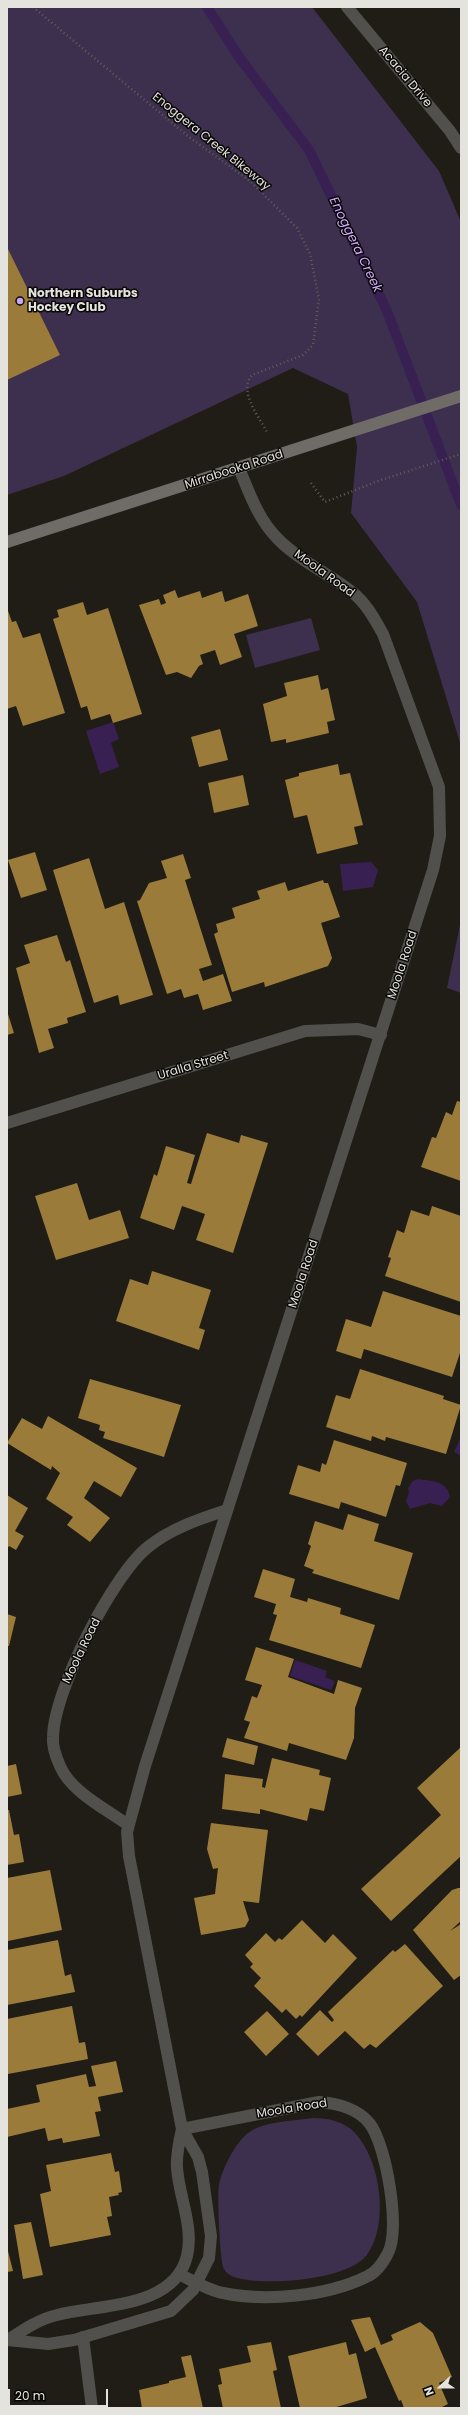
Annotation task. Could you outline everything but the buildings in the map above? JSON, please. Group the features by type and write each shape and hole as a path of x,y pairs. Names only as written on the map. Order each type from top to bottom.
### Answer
{"street":[{"name":"Acacia Drive","path":"347,7 450,131 461,148"},
{"name":"Mirrabooka Road","path":"7,542 461,396"},
{"name":"Moola Road","path":"8,2340 48,2344 146,2321 171,2312 198,2284 209,2258 211,2236 202,2172 198,2157 182,2129 127,1847 128,1825 145,1766 381,1035 433,870 440,836 439,787 383,634 371,612 353,592 277,539 260,514 239,468"},
{"name":"Uralla Street","path":"7,1123 305,1031 358,1029 381,1035"},
{"name":"Moola Road","path":"128,1825 74,1786 60,1767 52,1738 54,1722 64,1687 92,1629 130,1564 148,1547 170,1532 193,1521 228,1510"},
{"name":"Moola Road","path":"182,2129 319,2102 335,2103 354,2111 370,2123 378,2139 389,2182 394,2226 389,2252 377,2270 367,2277 327,2290 300,2295 251,2297 222,2293 198,2284"},
{"name":"Moola Road","path":"8,2340 28,2326 55,2315 151,2297 167,2287 179,2274 187,2256 189,2237 177,2168 177,2152 182,2129"},
{"path":"179,2274 198,2284"},
{"path":"83,2337 92,2408"}],"path":[{"name":"Enoggera Creek Bikeway","path":"33,7 189,137 250,181 297,228 310,254 319,299 313,345 303,355 252,375 246,386 252,405 268,433"},
{"path":"311,483 325,502 378,481 461,454"}],"shaded area":[{"path":"7,7 312,7 439,171 461,222 461,746 417,602 351,513 357,447 348,394 293,368 64,476 7,495"},
{"path":"311,618 320,650 255,668 246,635"},
{"path":"113,722 119,739 111,743 119,767 100,774 86,731"},
{"path":"371,862 378,870 373,887 343,891 340,864"},
{"path":"461,920 461,993 447,988"},
{"path":"461,1437 461,1456 454,1452"},
{"path":"418,1479 440,1483 447,1489 450,1497 442,1506 430,1503 410,1509 406,1501 409,1493 408,1488 413,1481"},
{"path":"295,1660 327,1671 325,1677 335,1681 331,1690 290,1676"},
{"path":"313,2118 335,2121 350,2128 363,2144 371,2159 376,2175 380,2211 378,2228 373,2243 366,2256 356,2264 342,2271 326,2275 289,2281 255,2281 232,2276 224,2269 220,2242 218,2201 219,2185 226,2164 238,2143 243,2137 255,2129 279,2122"}],"waterway":[{"name":"Enoggera Creek","path":"207,7 239,57 309,150 387,311 461,505"}],"place":[{"name":"Northern Suburbs Hockey Club","path":"20,301"}]}
